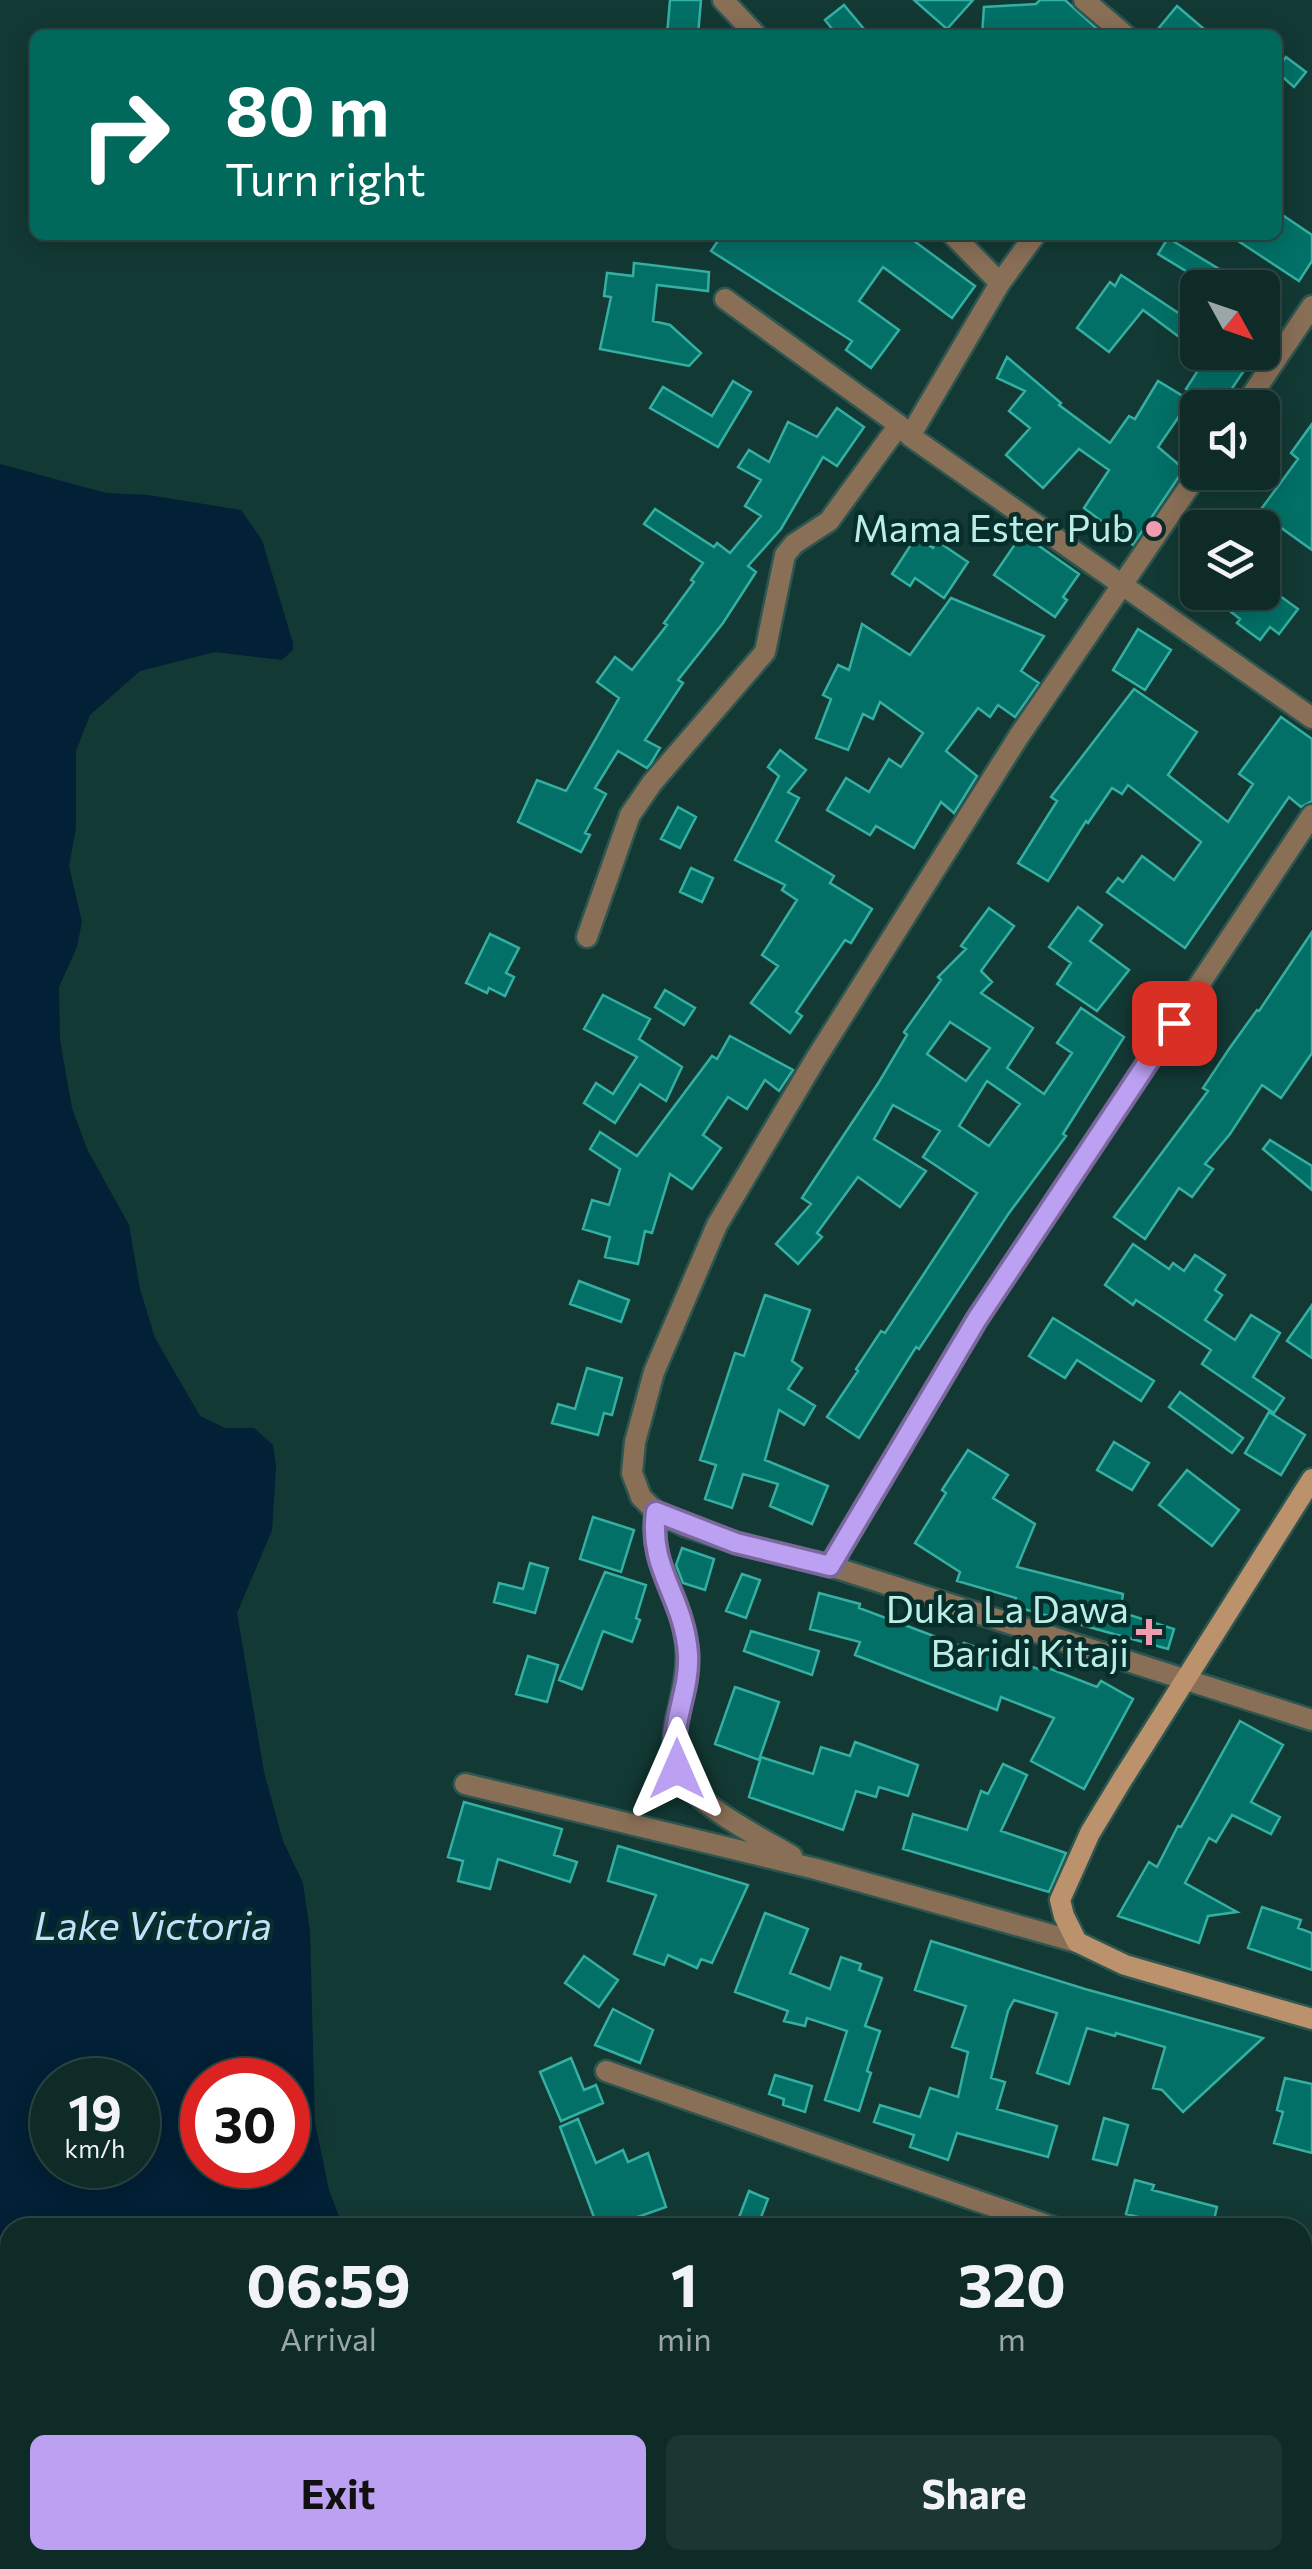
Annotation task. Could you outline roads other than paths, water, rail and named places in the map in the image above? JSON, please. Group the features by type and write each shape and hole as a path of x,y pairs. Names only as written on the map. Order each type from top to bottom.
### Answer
{"street":[{"path":"723,0 751,30"},
{"path":"1084,0 1119,30"},
{"path":"958,240 1000,283"},
{"path":"586,937 630,815 652,783 766,652 785,555 794,544 829,521 904,430 1030,240"},
{"path":"725,299 1312,718"},
{"path":"1255,390 1312,306"},
{"path":"1187,490 1019,736 814,1060 717,1225 654,1372 635,1442 632,1473 641,1497 656,1512 736,1543 830,1566 1312,1720"},
{"path":"830,1566 977,1319 1312,815"},
{"path":"1077,1942 1060,1900 1090,1833 1312,1479"},
{"path":"656,1512 652,1537 656,1556 676,1598 688,1655 686,1684 672,1742 677,1769 685,1783 718,1810 816,1869"},
{"path":"466,1784 816,1869 1077,1942 1125,1966 1312,2020"},
{"path":"606,2072 1026,2218"}],"water":[{"name":"Lake Victoria","path":"0,464 106,493 148,495 241,510 262,540 293,643 293,650 282,660 215,652 140,671 90,715 76,751 76,828 69,866 82,922 77,947 59,987 60,1040 72,1108 87,1149 129,1225 140,1289 155,1338 200,1416 225,1428 254,1428 273,1445 276,1467 272,1530 237,1613 264,1772 283,1841 303,1883 310,1931 315,2123 329,2190 340,2218 0,2218"}],"place":[{"name":"Mama Ester Pub","path":"1154,529"},
{"name":"Duka La Dawa Baridi Kitaji","path":"1149,1632"}]}
